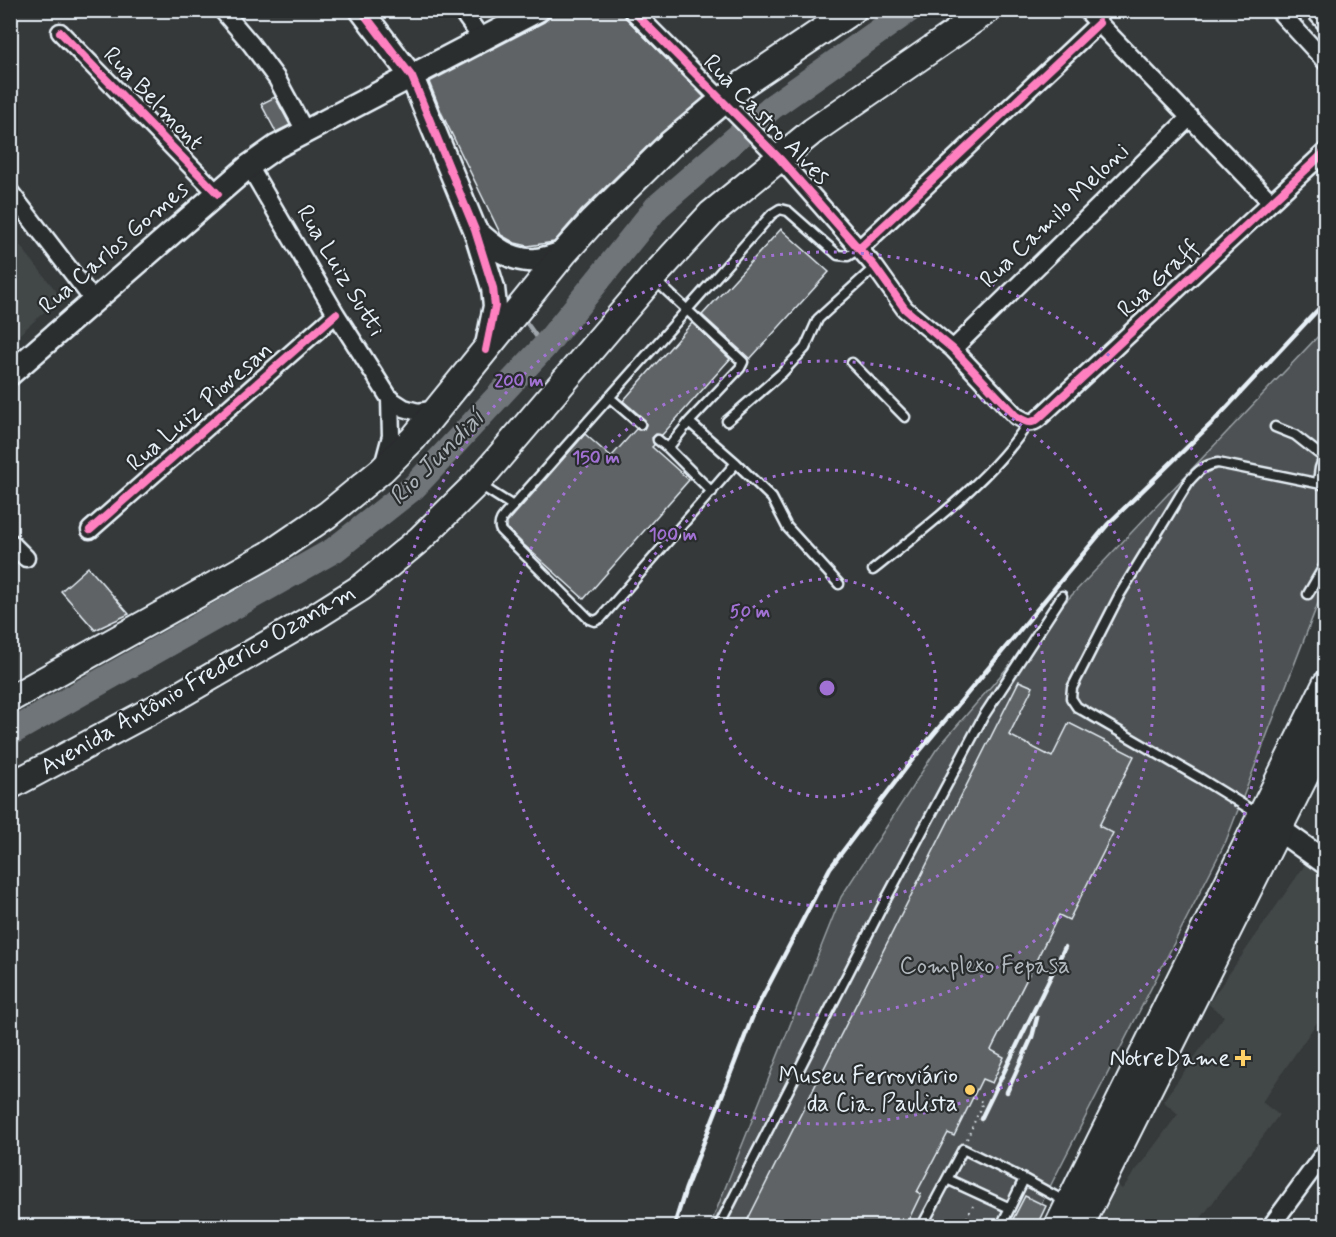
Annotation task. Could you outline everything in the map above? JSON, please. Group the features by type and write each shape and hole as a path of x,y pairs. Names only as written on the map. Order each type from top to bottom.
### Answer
{"main road":[{"path":"361,10 412,76 475,230 493,288 495,306 486,350"},
{"name":"Rua Carlos Gomes","path":"10,374 249,166 276,147 538,10"},
{"path":"10,699 270,554 327,515 382,470 413,439 564,253 671,144 728,106 743,84 853,10"},
{"name":"Avenida Antônio Frederico Ozanam","path":"10,786 171,700 353,593 420,539 477,483 652,278 711,214 774,154 813,131 988,10"},
{"path":"1318,10 1326,19"},
{"path":"475,230 493,248 507,255 535,260"},
{"path":"489,276 535,260 564,253"},
{"path":"1058,1227 1084,1218 1269,822 1326,684"},
{"path":"1269,822 1326,734"},
{"path":"1269,822 1326,863"}],"street":[{"path":"222,10 277,79 305,131"},
{"path":"461,10 482,39"},
{"name":"Rua Castro Alves","path":"632,10 774,154 875,267 905,309 953,349 1022,419"},
{"path":"1086,10 1270,201"},
{"path":"1278,10 1326,62"},
{"path":"859,249 1099,23"},
{"name":"Rua Belmont","path":"60,32 218,194"},
{"name":"Rua Camilo Meloni","path":"953,349 1190,117"},
{"name":"Rua Graff","path":"1022,419 1035,422 1326,151"},
{"name":"Rua Luiz Sutti","path":"249,166 336,314 390,399"},
{"path":"10,192 94,301"},
{"name":"Rua Luiz Piovesan","path":"90,530 336,314"},
{"path":"390,399 404,408 418,412 438,410"},
{"path":"382,470 391,436 390,399"},
{"path":"10,542 26,558"},
{"path":"1271,1227 1326,1150"}],"lane":[{"path":"736,463 602,618 595,621 589,619 498,526 513,506 772,214 780,209 788,211 838,255 848,256 859,249"},
{"path":"727,421 782,372 805,348 818,320 875,267"},
{"path":"652,278 742,362 740,368 688,422 668,448"},
{"path":"852,363 905,417"},
{"path":"609,397 640,424"},
{"path":"873,570 929,525 1007,453 1022,419"},
{"path":"688,422 736,463 772,498 787,527 839,584"},
{"path":"1269,822 1198,777 1077,707 1071,698 1072,688 1120,594 1197,471 1208,464 1218,463 1322,484 1324,455 1295,435 1275,427"},
{"path":"658,440 711,492"},
{"path":"477,483 513,506"},
{"path":"1308,594 1326,563"},
{"path":"719,1227 884,903 983,717 1062,596"},
{"path":"922,1227 963,1149 1024,1179 1084,1218"},
{"path":"947,1179 1010,1208"},
{"path":"1001,1227 1024,1179"}],"path":[{"path":"963,1149 983,1102 973,1098"},
{"path":"964,1223 973,1206"},
{"path":"941,1220 954,1226 964,1223"},
{"path":"964,1223 968,1227"}],"shaded area":[{"path":"11,234 61,297 10,342"},
{"name":"NotreDame","path":"1307,862 1325,876 1325,1011 1262,1102 1279,1115 1195,1226 1115,1226 1096,1213 1112,1180 1122,1189 1178,1114 1163,1101 1224,1016 1208,1004"}],"green space":[{"name":"Complexo Fepasa","path":"1325,329 1325,585 1226,841 1030,1226 710,1226 841,897 936,750 1052,616"}],"building":[{"path":"551,10 622,10 625,17 704,97 661,133 581,211 554,242 528,246 515,243 501,235 442,114 429,82 544,22 550,17"},
{"path":"275,97 290,125 276,132 261,104"},
{"path":"781,229 829,272 750,359 702,315"},
{"path":"692,323 730,359 662,435 656,434 652,438 654,445 652,447 689,480 584,599 524,545 507,528 507,523 585,434 611,457 636,429 644,429 645,420 623,401"},
{"path":"88,567 129,614 95,630 61,591"},
{"name":"Complexo Fepasa","path":"1019,681 1033,687 1009,735 1052,757 1069,723 1134,756 1099,826 1113,833 1069,920 1059,915 991,1050 1004,1057 992,1083 982,1079 954,1136 948,1133 917,1192 921,1194 905,1227 744,1227"},
{"path":"1025,1196 1046,1206 1036,1227 1009,1227"}],"waterway":[{"name":"Rio Jundiaí","path":"10,733 334,550 414,487 544,347 657,207 772,107 909,10"},
{"path":"526,322 544,347"}],"railway":[{"path":"674,1226 686,1188 754,1013 830,868 913,759 1108,524 1215,420 1326,301"},
{"path":"981,1119 1065,947"},
{"path":"1007,1092 1032,1037 1037,1018"}],"cycle path":[{"path":"361,10 412,77 475,230 493,288 495,306 486,350"},
{"path":"632,10 780,159 875,267 905,309 953,349 1016,416 1028,422 1039,418 1326,151"},
{"path":"859,249 1099,23"},
{"path":"60,32 218,194"},
{"path":"90,530 336,314"}],"place":[{"name":"NotreDame","path":"1243,1058"},
{"name":"Museu Ferroviário da Cia. Paulista","path":"970,1090"}]}
